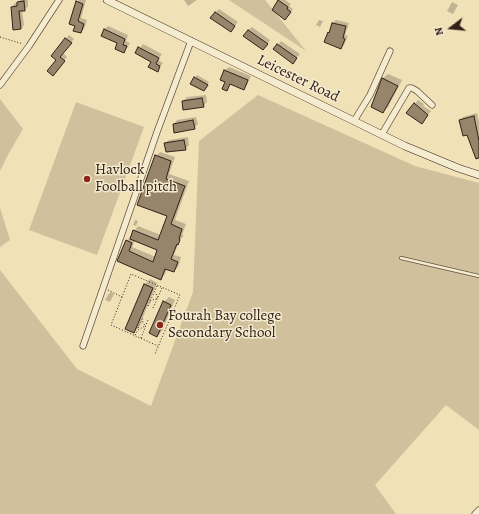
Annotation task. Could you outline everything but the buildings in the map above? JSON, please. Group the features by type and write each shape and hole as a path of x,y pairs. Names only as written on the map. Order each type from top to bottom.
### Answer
{"street":[{"path":"0,85 29,46 59,0"},
{"name":"Leicester Road","path":"107,0 354,121 441,161 479,175"},
{"path":"83,346 157,132 191,41"},
{"path":"354,121 370,95 390,51"},
{"path":"382,134 409,88 417,91 432,105"},
{"path":"475,514 479,510"}],"lane":[{"path":"401,258 479,276"}],"path":[{"path":"0,37 29,46"},
{"path":"156,354 180,295 131,274 111,325 159,346"},
{"path":"148,306 157,285"},
{"path":"103,287 122,297"},
{"path":"153,308 162,287"},
{"path":"155,291 158,298"},
{"path":"150,302 158,298"},
{"path":"135,335 143,319 145,326"},
{"path":"141,338 148,320"},
{"path":"138,330 145,326"}],"shaded area":[{"path":"229,0 265,0 306,51"},
{"path":"258,95 415,166 479,183 479,430 446,405 375,485 396,514 0,514 0,270 77,369 151,406 193,292 199,141"},
{"path":"0,99 23,129 0,171"},
{"name":"Havlock Foolball pitch","path":"76,102 144,127 97,255 29,230"},
{"path":"0,208 10,240 0,247"}],"place":[{"name":"Havlock Foolball pitch","path":"87,179"},
{"name":"Fourah Bay college Secondary School","path":"160,325"}]}
